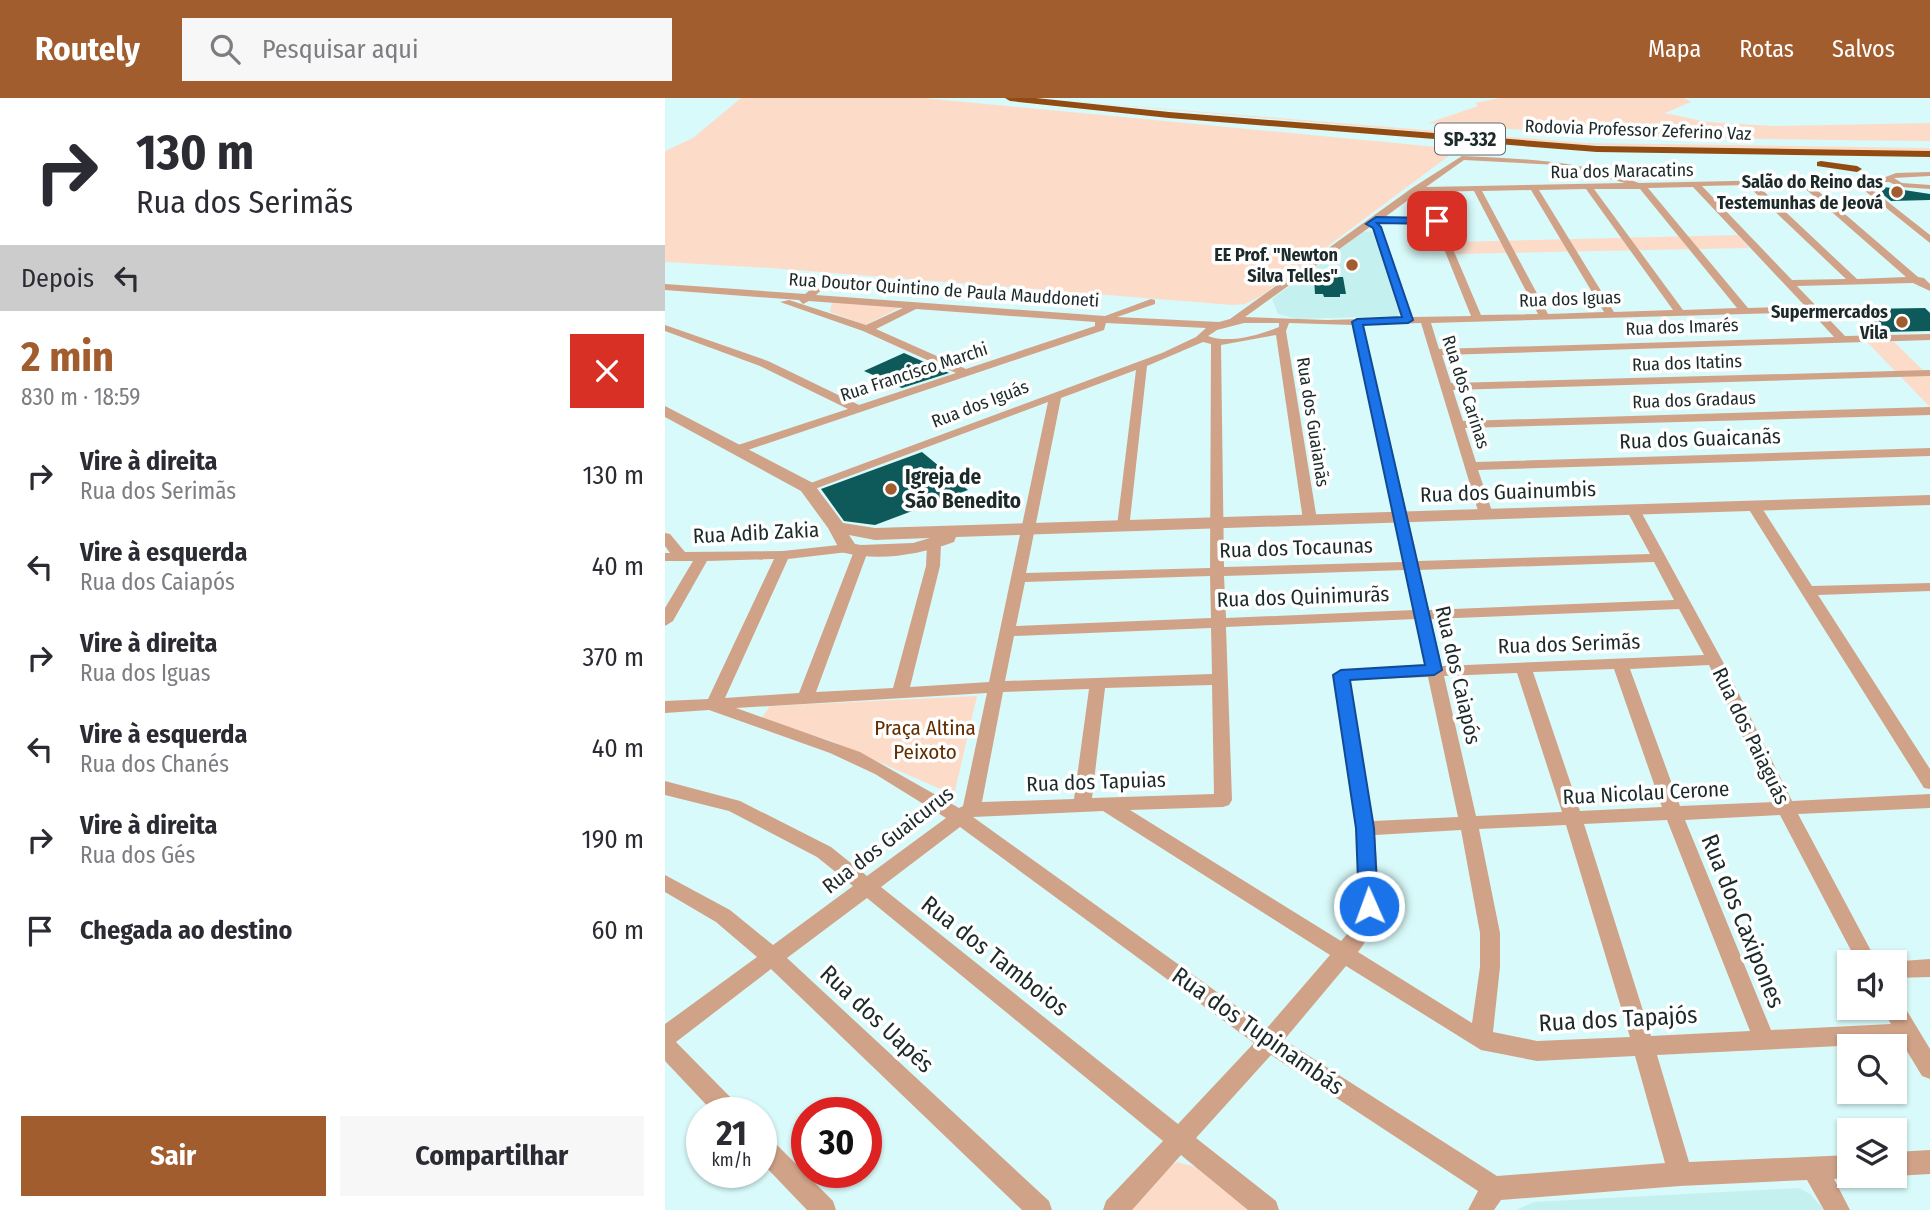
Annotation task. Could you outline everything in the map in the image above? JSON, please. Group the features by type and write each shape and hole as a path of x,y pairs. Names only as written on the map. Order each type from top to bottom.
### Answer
{"highway":[{"name":"Rodovia Professor Zeferino Vaz","path":"1010,98 1183,116 1538,145 1734,153 1930,153"},
{"name":"Rodovia Professor Zeferino Vaz","path":"1071,98 1598,142 1930,146"},
{"path":"1734,153 1857,169"}],"street":[{"path":"1234,321 1462,158 1559,163 1617,177 1643,187 1745,311"},
{"path":"1857,169 1900,185 1930,187"},
{"path":"1857,169 1868,177 1858,182 1930,240"},
{"name":"Rua dos Maracatins","path":"1870,182 1896,175 1930,174"},
{"name":"Rua dos Maracatins","path":"1416,190 1858,182 1900,185"},
{"path":"1804,183 1915,280 1930,288"},
{"path":"1751,184 1854,282"},
{"path":"1697,186 1843,340"},
{"path":"1589,187 1679,313"},
{"path":"1914,187 1930,196"},
{"path":"1534,188 1611,315"},
{"path":"1477,189 1545,317"},
{"path":"1429,190 1437,221 1477,318"},
{"path":"1373,222 1437,221"},
{"path":"1373,222 1408,320"},
{"path":"796,306 828,279"},
{"path":"1789,283 1930,280"},
{"name":"Rua Doutor Quintino de Paula Mauddoneti","path":"665,288 1100,323 1220,325"},
{"path":"766,295 867,329 966,373"},
{"name":"Rua dos Guaianãs","path":"1265,298 1265,312 1281,325 1310,520"},
{"path":"817,313 817,308 827,299"},
{"name":"Rua Francisco Marchi","path":"739,449 966,373 1151,302"},
{"path":"867,329 914,306"},
{"name":"Rua dos Iguas","path":"1208,340 1220,325 1234,321 1281,325 1814,309"},
{"name":"Rua dos Carinas","path":"1425,320 1486,514"},
{"name":"Rua dos Caiapós","path":"1357,322 1469,824 1490,933 1490,967 1481,1040"},
{"name":"Rua Francisco Marchi","path":"1100,323 1208,340"},
{"name":"Rua dos Iguas","path":"1208,340 1281,325"},
{"path":"665,328 765,363 826,391 857,409"},
{"name":"Rua dos Imarés","path":"1434,352 1930,337"},
{"path":"1208,340 1218,522 1220,679"},
{"name":"Rua dos Iguás","path":"807,488 1142,363 1197,349 1208,340"},
{"path":"1123,526 1142,363"},
{"name":"Rua dos Itatins","path":"1446,387 1930,373"},
{"name":"Rua dos Guaicurus","path":"665,1037 966,813 996,687 1056,394"},
{"path":"665,411 807,488 838,527 842,540 854,556 806,699"},
{"name":"Rua dos Gradaus","path":"1458,425 1930,411"},
{"name":"Rua dos Guaicanãs","path":"1472,466 1930,452"},
{"name":"Rua dos Guainumbis","path":"838,527 875,534 1755,508 1930,500"},
{"path":"1755,508 1930,783"},
{"name":"Rua dos Paiaguás","path":"1634,511 1714,660 1786,808 1861,950"},
{"name":"Rua dos Guainumbis","path":"854,556 915,550 962,531"},
{"path":"665,537 681,557"},
{"path":"899,693 933,566 934,544"},
{"path":"713,705 783,555"},
{"name":"Rua Adib Zakia","path":"665,558 854,556"},
{"path":"665,621 702,557"},
{"name":"Rua dos Tocaunas","path":"1019,578 1659,558"},
{"path":"1810,592 1930,587"},
{"name":"Rua dos Quinimurãs","path":"1007,631 1684,604"},
{"name":"Rua dos Serimãs","path":"1365,828 1341,675 1714,660"},
{"name":"Rua dos Caxipones","path":"1620,663 1673,813 1764,1039"},
{"path":"1523,667 1644,1044 1680,1174"},
{"name":"Rua dos Tupinambás","path":"665,706 1098,682 1220,679"},
{"name":"Rua dos Tapuias","path":"966,813 1082,805 1223,800 1220,679"},
{"path":"1082,805 1098,682"},
{"name":"Rua dos Tupinambás","path":"713,705 743,719 805,736 853,755 966,813 1269,1042 1494,1188"},
{"name":"Rua dos Tamboios","path":"665,788 734,806 824,852 1267,1210"},
{"name":"Rua Nicolau Cerone","path":"1365,828 1930,802"},
{"name":"Rua dos Tapajós","path":"1106,804 1481,1040 1537,1051 1908,1033"},
{"path":"1115,1210 1269,1042 1360,934 1369,906 1365,828"},
{"name":"Rua dos Uapés","path":"665,883 723,916 772,957 1040,1210"},
{"path":"1907,969 1930,968"},
{"path":"1900,1020 1930,1069"},
{"path":"665,1046 714,1097"},
{"path":"777,1162 824,1210"},
{"path":"1907,1163 1930,1162"},
{"path":"1480,1210 1494,1188 1680,1174 1837,1168"},
{"path":"1814,1169 1837,1210"}],"shaded area":[{"name":"EE Prof. \"Newton Silva Telles\"","path":"1375,231 1401,313 1396,316 1297,319 1278,314 1272,299 1363,232"},
{"path":"1799,1188 1810,1194 1824,1210 1516,1210 1534,1202"}],"green space":[{"path":"741,98 923,98 1448,148 1454,149 1454,152 1261,296 1245,304 665,262 665,151 693,138"},
{"path":"1032,98 1585,143 1930,148 1930,152 1575,145"},
{"path":"1500,98 1684,98 1691,102 1665,113 1707,122 1773,126 1930,123 1930,141 1679,137 1428,123 1478,106 1475,103"},
{"path":"1738,235 1749,248 1455,254 1450,242"},
{"path":"832,302 901,307 865,325 830,312"},
{"path":"1867,342 1894,342 1930,377 1930,407"},
{"name":"Praça Altina Peixoto","path":"977,696 954,795 831,741 761,719 770,706"},
{"path":"1177,1162 1207,1170 1254,1210 1124,1210 1159,1171"}],"building":[{"name":"Salão do Reino das Testemunhas de Jeová","path":"1871,185 1930,194 1930,200 1891,201"},
{"path":"1314,277 1343,277 1346,294 1340,294 1340,297 1324,297 1323,294 1315,294"},
{"name":"Supermercados Vila","path":"1925,308 1930,313 1930,331 1883,332 1861,309"},
{"path":"904,353 949,373 902,388 864,371"},
{"name":"Igreja de São Benedito","path":"922,452 968,490 875,525 844,521 821,489"}],"place":[{"name":"Salão do Reino das Testemunhas de Jeová","path":"1897,192"},
{"name":"EE Prof. \"Newton Silva Telles\"","path":"1352,265"},
{"name":"Supermercados Vila","path":"1902,322"},
{"name":"Igreja de São Benedito","path":"891,489"}],"route":[{"path":"1369,906 1365,828 1341,675 1434,670 1357,322 1408,320 1377,227 1370,224 1376,219 1437,221"}]}
